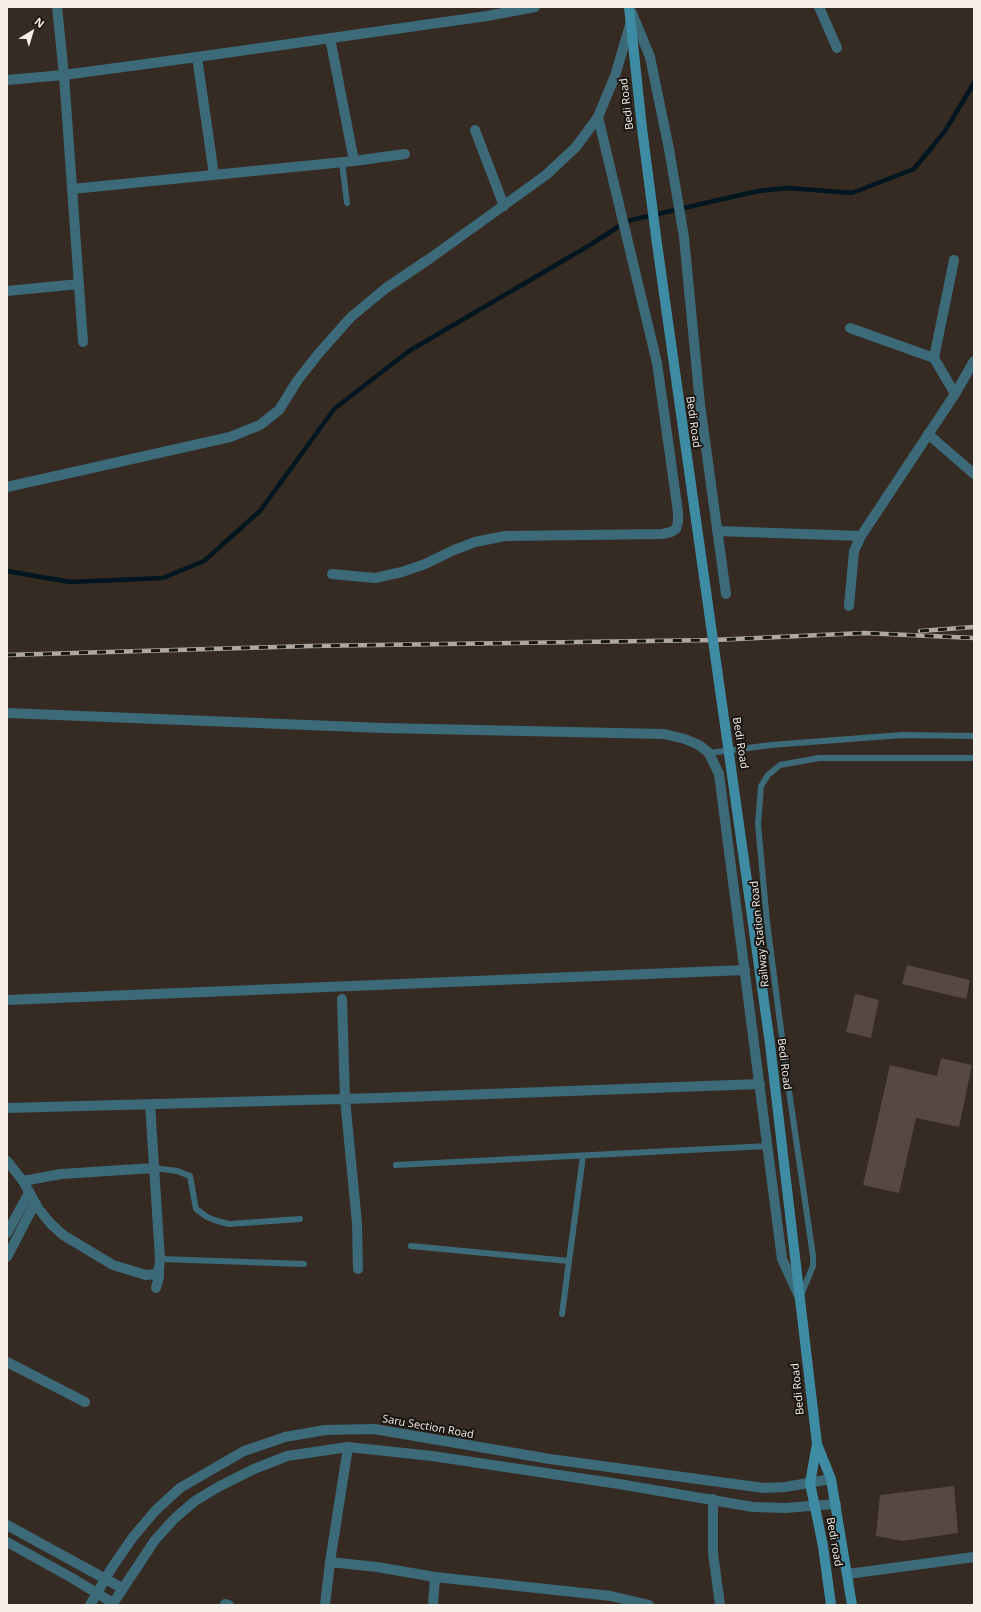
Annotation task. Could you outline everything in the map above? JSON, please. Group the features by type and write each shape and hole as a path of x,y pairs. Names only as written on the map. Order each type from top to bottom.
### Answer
{"main road":[{"name":"Bedi Road","path":"629,7 632,49 691,493 769,1037 817,1444 831,1479 852,1605"},
{"name":"Bedi Road","path":"810,1483 817,1444"},
{"name":"Bedi road","path":"810,1483 823,1546 831,1605"}],"street":[{"path":"57,7 64,75 84,342"},
{"path":"7,80 64,75 197,57 487,16 535,7"},
{"path":"629,7 650,57 669,149 684,237 700,404 726,594"},
{"path":"820,7 837,48"},
{"path":"7,487 230,436 260,425 279,410 297,381 318,353 351,317 386,288 546,175 576,147 598,117 615,76 630,25"},
{"path":"330,38 354,161"},
{"path":"197,57 214,175"},
{"path":"332,574 375,578 402,572 425,564 454,550 476,542 505,536 662,534 676,529 678,512 657,363 598,117"},
{"path":"475,130 504,206"},
{"path":"72,189 354,161 405,154"},
{"path":"934,358 954,260"},
{"path":"7,291 79,284"},
{"path":"850,328 934,358 955,394"},
{"path":"849,606 854,551 861,536 955,394 974,361"},
{"path":"928,434 974,474"},
{"path":"717,531 861,536"},
{"path":"7,713 383,728 664,734 685,739 699,745 709,753 719,774 782,1259 800,1299"},
{"path":"7,1000 745,970"},
{"path":"342,998 345,1099 357,1223 358,1269"},
{"path":"7,1108 345,1099 760,1084"},
{"path":"150,1104 159,1264 159,1277 156,1288"},
{"path":"7,1161 23,1181 35,1203 50,1223 63,1235 85,1250 113,1264 146,1275 155,1274 159,1264"},
{"path":"23,1181 61,1174 154,1168"},
{"path":"7,1233 29,1192"},
{"path":"7,1257 35,1203"},
{"path":"7,1362 84,1402"},
{"name":"Saru Section Road","path":"90,1605 105,1578 133,1537 156,1510 180,1488 244,1451 285,1437 325,1430 374,1429 500,1451 764,1488 831,1479"},
{"path":"325,1605 330,1562 348,1447"},
{"path":"7,1542 97,1593 112,1604 155,1540 175,1518 195,1501 218,1487 254,1469 287,1456 348,1447 432,1456 713,1499 753,1507 785,1508 836,1504"},
{"path":"713,1499 713,1553 720,1605"},
{"path":"7,1526 122,1588"},
{"path":"848,1574 974,1557"},
{"path":"330,1562 436,1577 611,1596 650,1605"},
{"path":"433,1605 436,1577"}],"lane":[{"path":"342,162 347,204"},
{"path":"709,753 771,745 902,735 974,736"},
{"name":"Railway Station Road","path":"800,1299 813,1266 813,1256 788,1084 767,922 758,824 761,786 768,775 780,765 819,758 974,758"},
{"path":"396,1165 768,1146"},
{"path":"562,1314 583,1156"},
{"path":"154,1168 177,1171 190,1176 196,1209 207,1217 217,1221 229,1224 300,1219"},
{"path":"411,1246 569,1261"},
{"path":"159,1264 304,1264"}],"building":[{"path":"907,965 970,980 966,999 902,984"},
{"path":"855,994 879,1000 871,1038 846,1032"},
{"path":"941,1058 972,1065 959,1127 916,1118 899,1193 863,1185 890,1065 937,1076"},
{"path":"954,1486 958,1533 902,1541 876,1536 880,1495"}],"waterway":[{"path":"7,571 70,582 163,578 204,561 260,511 334,409 409,351 590,245 627,221 758,191 788,188 852,193 914,169 945,131 974,83"}],"railway":[{"path":"920,631 974,627"},
{"path":"7,655 310,646 714,640 864,633 974,638"}]}
